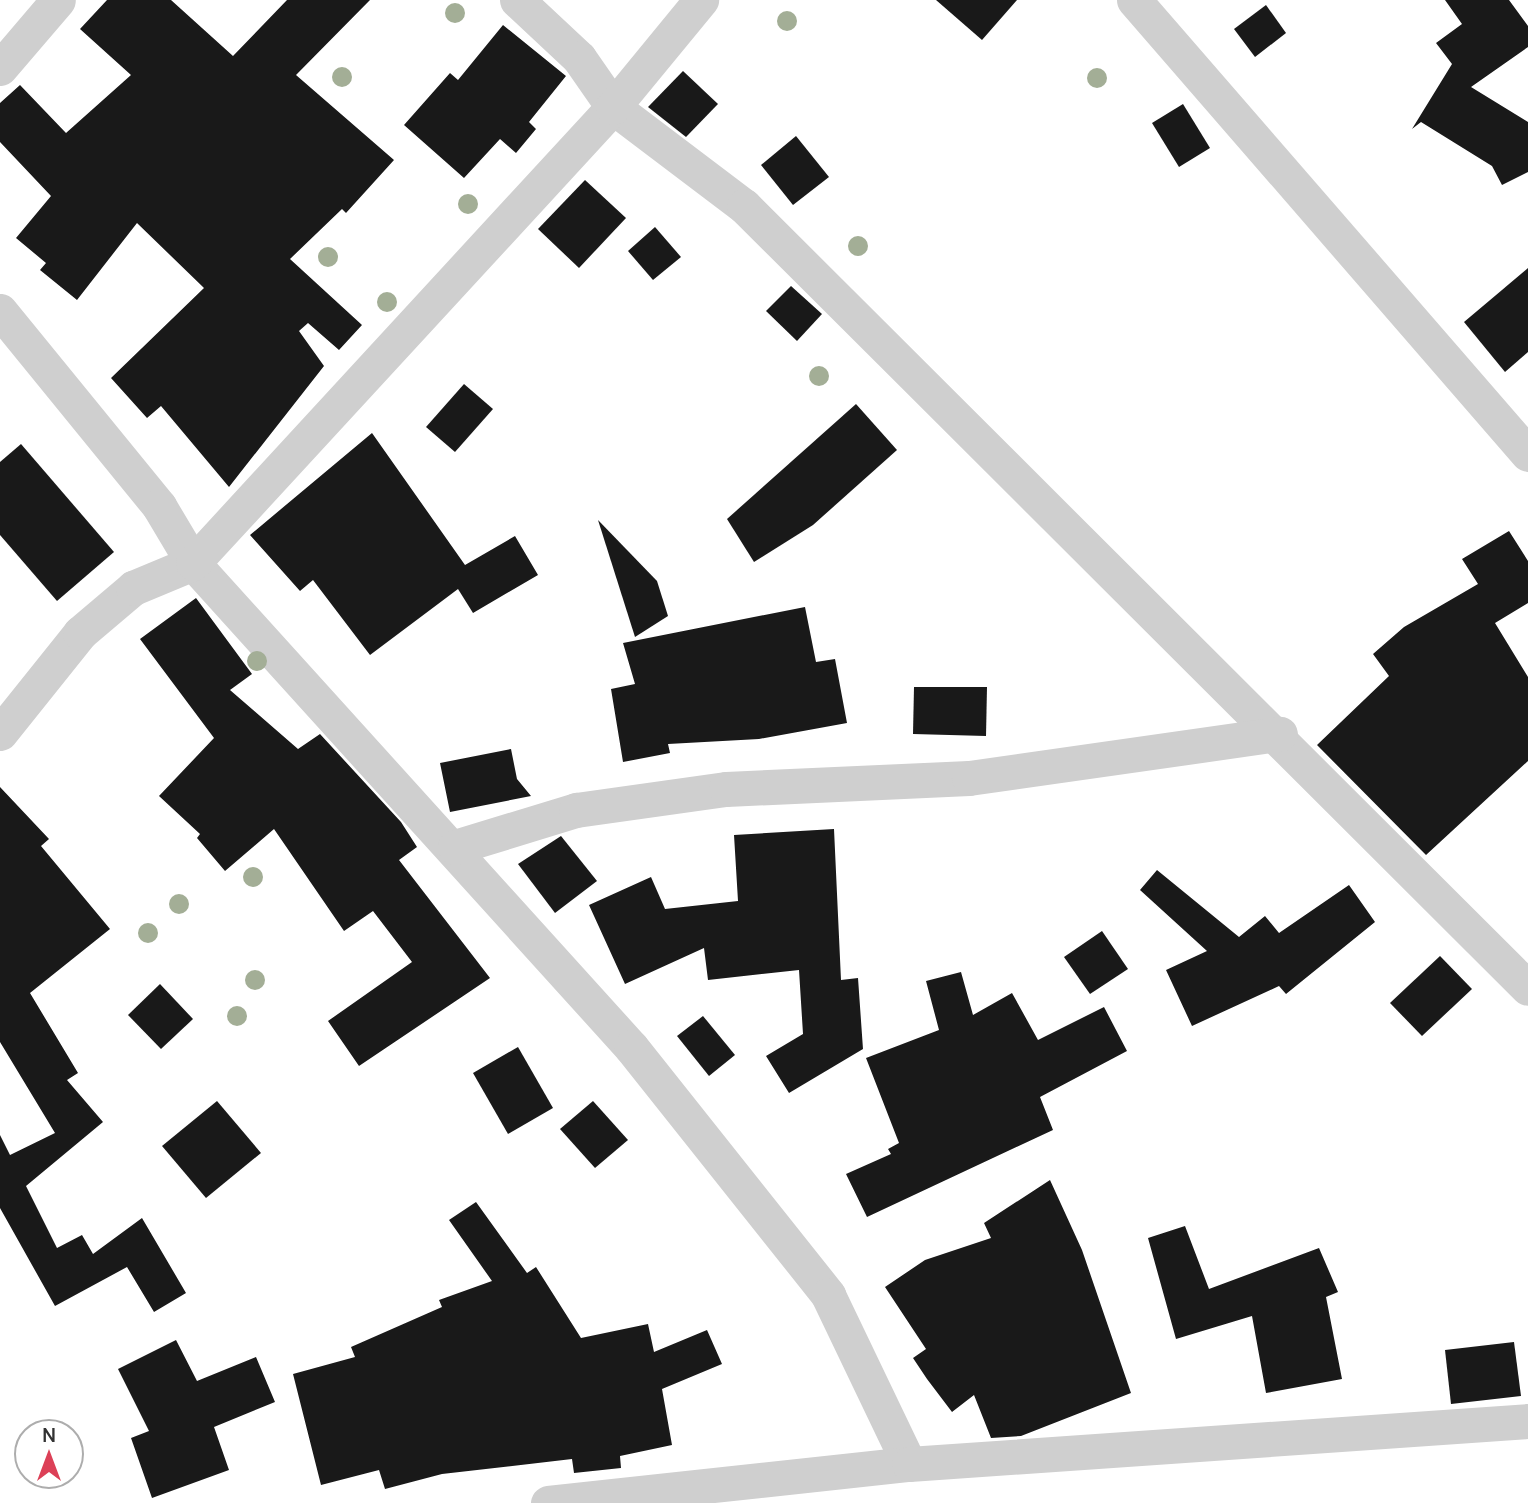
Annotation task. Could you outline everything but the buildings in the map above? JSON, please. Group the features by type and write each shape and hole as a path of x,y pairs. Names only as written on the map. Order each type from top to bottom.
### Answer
{"street":[{"path":"0,68 58,0"},
{"path":"517,0 579,58 613,107 744,206 1280,734 1528,988"},
{"path":"0,733 80,633 133,587 193,563 613,107 701,0"},
{"path":"1134,0 1528,454"},
{"path":"0,311 159,506 193,563 455,847 631,1047 828,1295 909,1464"},
{"path":"455,847 576,810 726,789 969,778 1280,734"},
{"path":"548,1503 909,1464 1528,1421"}]}
